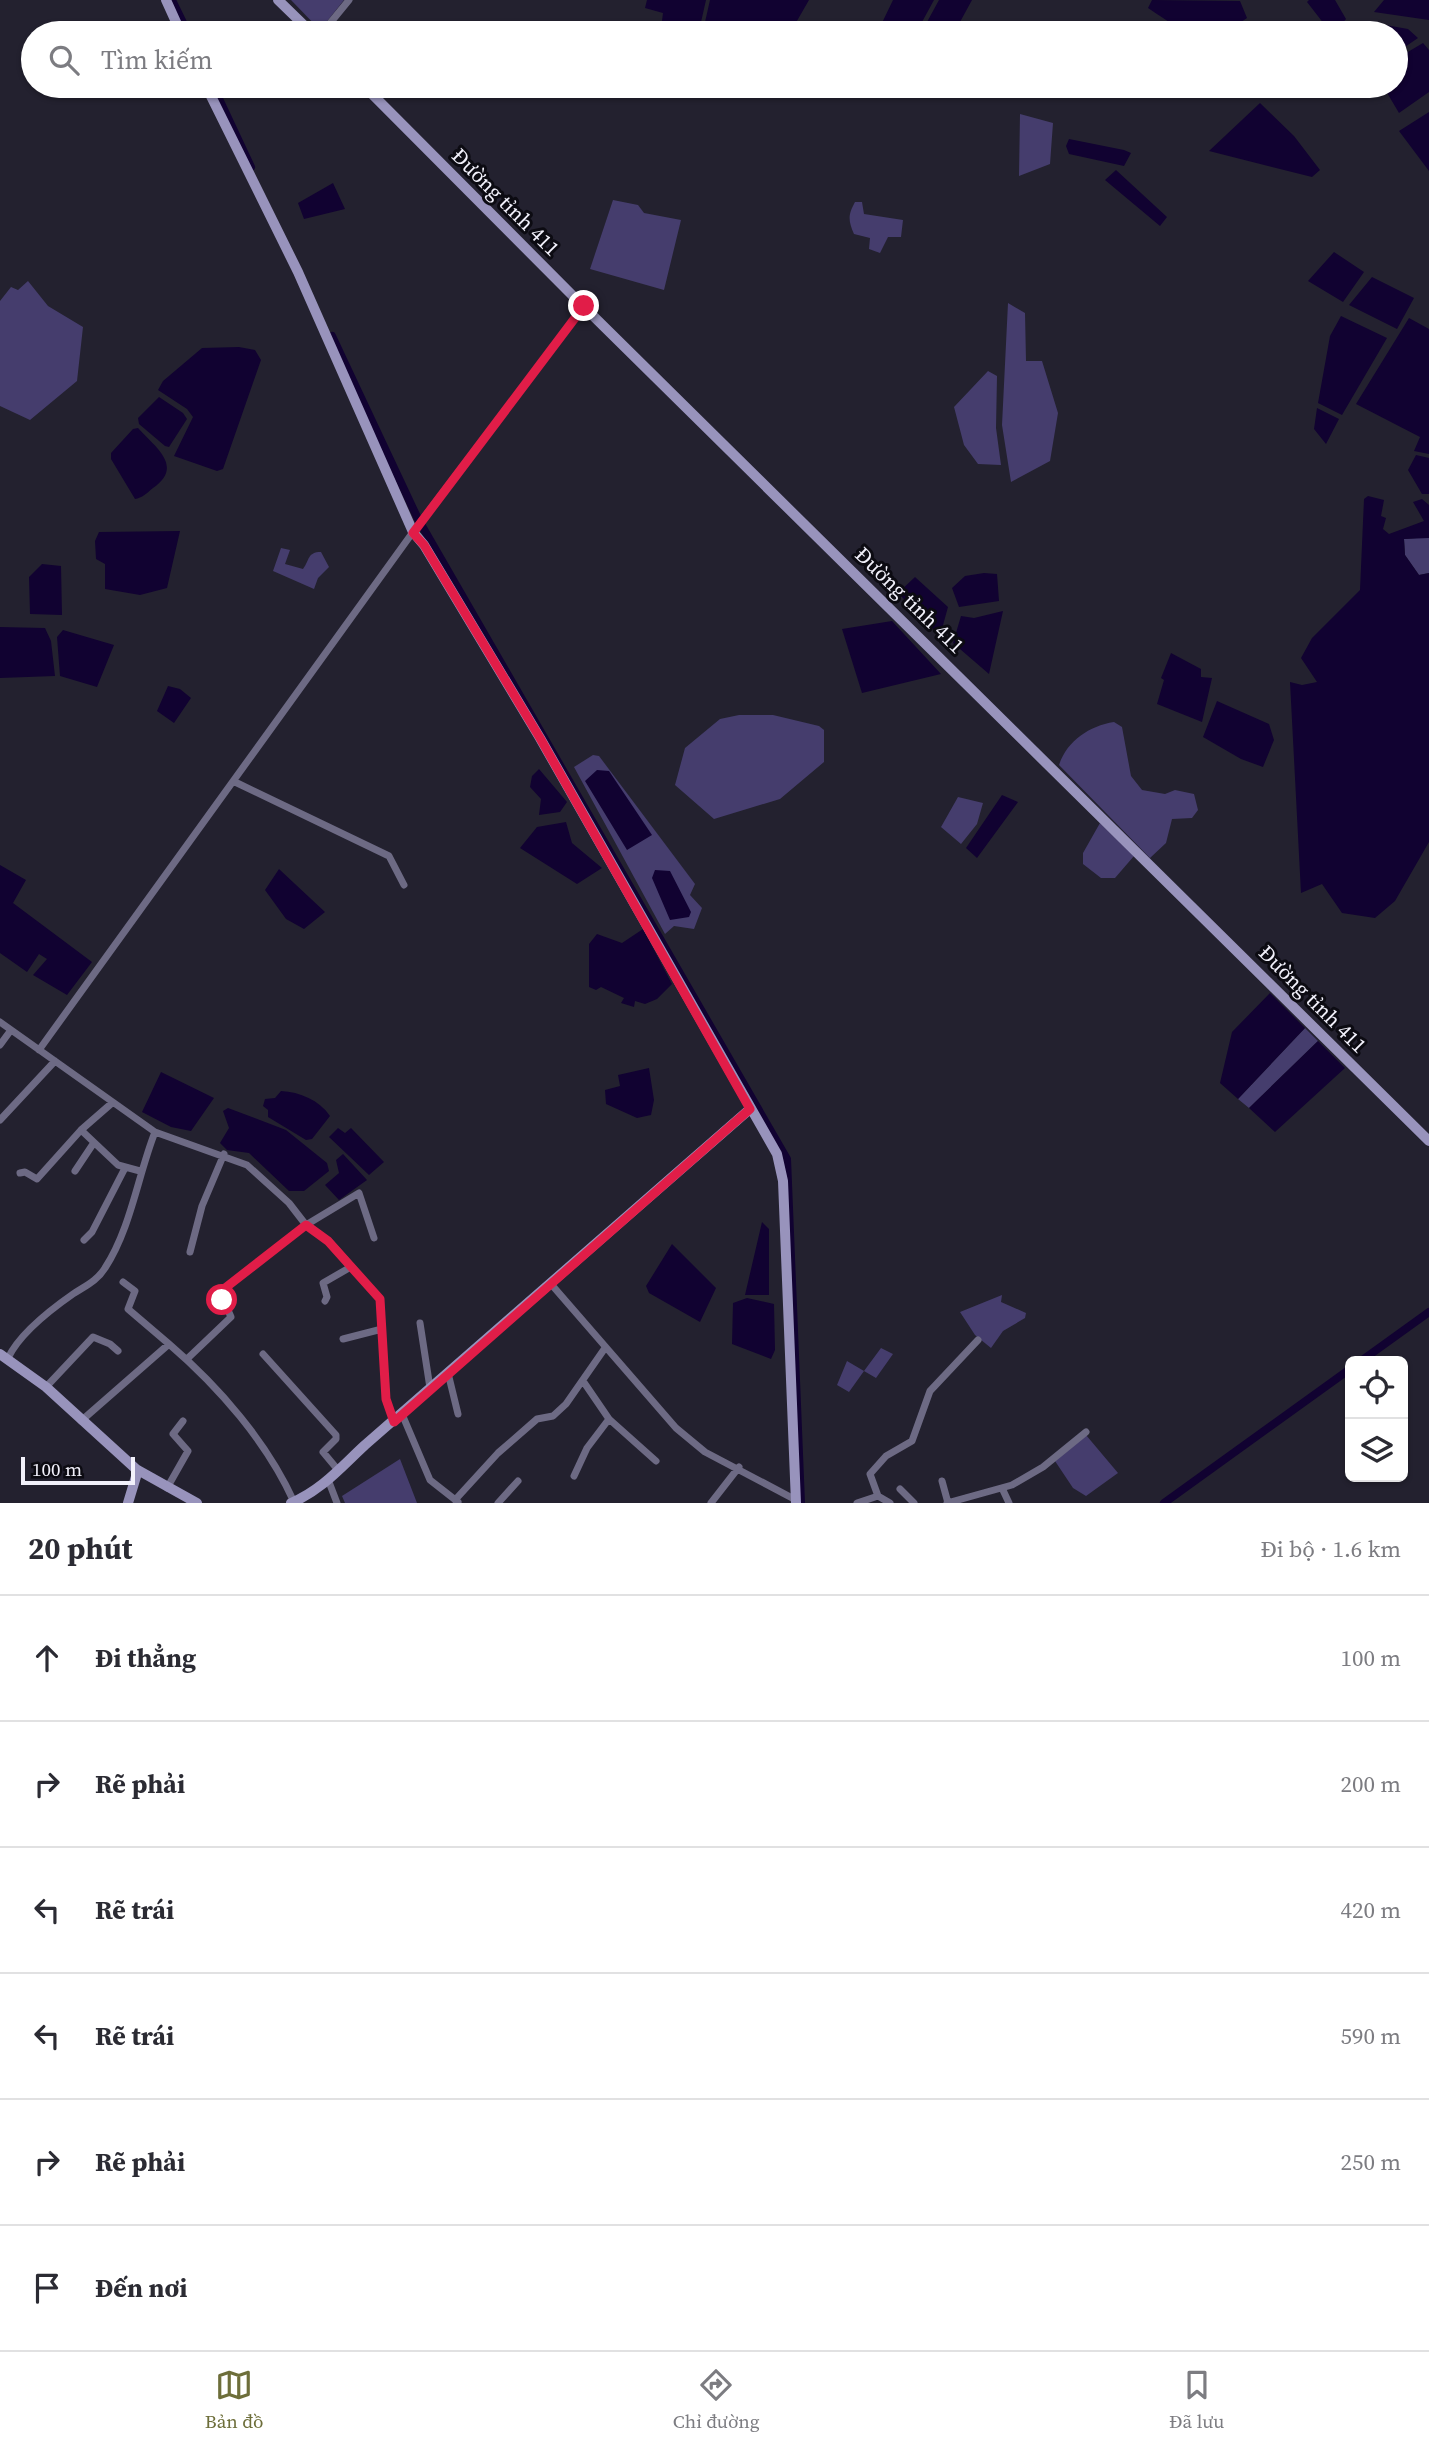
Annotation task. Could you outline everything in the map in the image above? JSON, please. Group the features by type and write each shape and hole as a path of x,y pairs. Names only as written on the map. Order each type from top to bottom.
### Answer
{"main road":[{"path":"166,0 176,21"},
{"path":"278,0 300,21"},
{"path":"212,98 298,272 413,532 424,545 540,738 778,1154 783,1181 796,1502"},
{"name":"Đường tỉnh 411","path":"376,98 1429,1141"},
{"path":"292,1503 329,1482 338,1470 430,1388 750,1109"},
{"path":"4,1356 46,1387 138,1470 197,1503"},
{"path":"128,1503 138,1470"}],"street":[{"path":"332,21 349,0"},
{"path":"39,1050 413,532 584,306"},
{"path":"235,782 389,856 404,886"},
{"path":"0,1022 155,1132 224,1154 247,1165 289,1203 306,1225 328,1241 349,1268 380,1299 386,1399 430,1480 457,1502 527,1428 539,1418 553,1416 566,1404 605,1349"},
{"path":"0,1045 11,1030"},
{"path":"0,1120 55,1061"},
{"path":"20,1173 25,1171 37,1179 81,1130 112,1103"},
{"path":"81,1130 93,1144 125,1168 140,1171"},
{"path":"4,1356 65,1300 91,1284 106,1267 131,1205 155,1132"},
{"path":"75,1171 93,1144"},
{"path":"190,1252 202,1206 224,1154"},
{"path":"84,1240 92,1232 125,1168"},
{"path":"187,1359 231,1317 220,1292 306,1225 359,1193 374,1238"},
{"path":"326,1301 323,1283 349,1268"},
{"path":"123,1282 135,1291 128,1309 187,1359 258,1438 281,1473 292,1503"},
{"path":"551,1284 676,1428 705,1452 739,1468 796,1502"},
{"path":"420,1323 430,1388"},
{"path":"343,1339 382,1329"},
{"path":"46,1387 93,1337 110,1344 118,1351"},
{"path":"890,1503 878,1496 870,1474 886,1456 912,1441 930,1391 978,1340"},
{"path":"81,1421 169,1344"},
{"path":"263,1354 336,1434 336,1439 323,1452 338,1470"},
{"path":"448,1373 458,1414"},
{"path":"583,1381 609,1419 656,1461"},
{"path":"573,1476 587,1448 609,1419"},
{"path":"166,1488 188,1451 173,1434 183,1421"},
{"path":"942,1481 948,1503 1002,1488 1043,1467 1086,1432"},
{"path":"711,1503 739,1468"},
{"path":"498,1503 518,1481"},
{"path":"329,1482 338,1503"},
{"path":"1002,1488 1009,1503"},
{"path":"900,1489 914,1503"},
{"path":"857,1503 878,1496"}],"shaded area":[{"path":"291,0 344,0 327,21 311,21"},
{"path":"647,0 706,0 701,21 662,21 663,13 645,8"},
{"path":"710,0 809,0 797,21 705,21"},
{"path":"893,0 934,0 923,21 883,21"},
{"path":"939,0 972,0 961,21 928,21"},
{"path":"1152,0 1240,1 1247,18 1242,21 1168,21 1148,8"},
{"path":"1335,0 1346,19 1322,21 1307,2"},
{"path":"1384,0 1429,0 1429,20 1374,12"},
{"path":"1408,29 1418,38 1408,45"},
{"path":"1423,43 1429,50 1429,92 1399,113 1390,98 1408,98 1408,52"},
{"path":"1260,103 1294,136 1320,170 1312,177 1209,151"},
{"path":"1429,112 1429,171 1399,131"},
{"path":"1020,114 1053,123 1050,164 1019,176"},
{"path":"1069,139 1131,153 1124,166 1069,154 1066,146"},
{"path":"1116,170 1167,217 1160,226 1105,180"},
{"path":"333,183 345,209 304,219 298,203"},
{"path":"613,200 638,205 644,213 681,220 664,290 590,269"},
{"path":"855,202 862,202 864,214 903,220 901,237 888,237 880,253 869,249 870,238 854,234 851,225 850,214"},
{"path":"1334,252 1364,272 1343,302 1308,281"},
{"path":"1372,277 1414,298 1397,329 1349,305"},
{"path":"28,281 48,306 83,327 77,381 30,420 0,406 0,301 11,287 18,290"},
{"path":"1008,303 1025,313 1026,361 1042,361 1058,413 1050,461 1011,482 1002,425"},
{"path":"1341,316 1387,338 1342,415 1318,403 1330,336"},
{"path":"1409,318 1429,329 1429,454 1414,451 1420,437 1356,404"},
{"path":"239,347 255,350 261,360 223,469 217,471 174,456 193,417 187,409 158,390 163,381 202,348"},
{"path":"988,371 997,376 996,428 1001,465 978,464 964,445 954,407"},
{"path":"159,397 183,413 187,419 169,447 139,424 138,418"},
{"path":"1317,408 1339,419 1326,444 1314,429"},
{"path":"138,428 159,450 167,465 162,480 135,499 111,459 111,453 133,429"},
{"path":"1416,455 1429,458 1429,494 1422,494 1408,470"},
{"path":"1368,496 1384,500 1381,516 1386,518 1383,529 1389,534 1424,521 1413,502 1422,499 1429,505 1429,538 1404,539 1405,555 1419,575 1429,573 1429,842 1395,901 1375,918 1342,913 1322,884 1301,893 1290,682 1302,685 1317,682 1301,658 1312,638 1360,590 1364,499"},
{"path":"180,531 167,588 140,595 105,589 105,564 96,559 95,541 99,532"},
{"path":"1429,537 1429,573 1419,575 1405,555 1404,539"},
{"path":"281,548 290,550 285,564 303,569 311,555 321,552 329,567 318,578 314,589 273,571"},
{"path":"42,564 61,566 62,615 30,614 29,577"},
{"path":"997,574 999,601 959,607 952,588 965,576"},
{"path":"915,577 948,607 940,636 898,593"},
{"path":"1003,611 989,674 953,643 961,616 974,618"},
{"path":"892,621 941,674 862,693 842,629"},
{"path":"0,627 45,628 51,641 55,676 0,678"},
{"path":"63,630 114,645 97,687 60,676 57,637"},
{"path":"1171,653 1201,669 1201,677 1212,678 1202,722 1157,704 1164,680 1161,678"},
{"path":"168,686 180,689 191,698 174,723 157,711"},
{"path":"1217,701 1269,724 1274,740 1263,767 1241,759 1203,737"},
{"path":"739,715 773,715 819,726 824,730 824,762 780,799 714,819 675,785 685,748 720,719"},
{"path":"1114,722 1122,727 1131,776 1142,790 1165,794 1175,790 1194,794 1198,810 1192,818 1172,819 1166,843 1150,858 1059,765 1067,749 1080,736 1096,727"},
{"path":"593,755 599,756 695,884 690,895 702,908 694,929 674,926 665,934 574,767"},
{"path":"539,769 567,802 560,812 539,815 541,799 530,787 532,776"},
{"path":"597,770 609,771 652,835 627,850 585,781"},
{"path":"1002,795 1018,802 977,858 966,848"},
{"path":"958,797 983,803 977,824 961,844 941,827"},
{"path":"566,822 572,843 602,868 577,884 520,848 537,827"},
{"path":"1100,823 1134,856 1115,878 1101,878 1083,864 1083,853"},
{"path":"0,865 26,880 13,903 92,962 67,995 33,975 47,959 39,954 27,972 0,953"},
{"path":"279,869 325,912 304,929 286,919 265,890"},
{"path":"655,870 670,871 691,912 689,917 670,920 652,878"},
{"path":"643,929 672,984 657,999 645,1004 635,1001 634,1007 621,1003 624,998 601,987 596,990 589,987 589,944 597,934 622,943"},
{"path":"1270,993 1305,1028 1238,1099 1220,1083 1232,1032"},
{"path":"1305,1028 1318,1041 1249,1108 1238,1099"},
{"path":"1318,1041 1345,1068 1275,1132 1249,1108"},
{"path":"649,1068 654,1100 651,1115 637,1118 606,1104 605,1090 620,1086 618,1075"},
{"path":"161,1072 214,1098 191,1131 171,1127 142,1112"},
{"path":"281,1091 309,1098 330,1116 312,1139 306,1140 268,1117 268,1110 263,1106 265,1099 275,1098"},
{"path":"228,1108 286,1130 327,1163 329,1171 304,1191 289,1191 249,1153 227,1150 220,1143 229,1128 223,1111"},
{"path":"338,1128 345,1133 351,1128 384,1162 369,1175 329,1137"},
{"path":"343,1154 367,1180 339,1200 325,1185 339,1173 336,1160"},
{"path":"762,1222 769,1229 769,1295 745,1295"},
{"path":"672,1244 716,1288 700,1322 649,1293 646,1286"},
{"path":"1002,1295 1001,1302 1026,1313 1025,1318 1003,1331 991,1348 975,1335 960,1312"},
{"path":"747,1298 774,1304 775,1350 771,1359 732,1344 733,1303"},
{"path":"881,1348 893,1354 876,1378 864,1371"},
{"path":"847,1361 864,1371 849,1392 837,1385"},
{"path":"1086,1435 1118,1473 1086,1496 1073,1488 1055,1461"},
{"path":"400,1459 417,1503 345,1503 342,1496"}],"waterway":[{"path":"172,0 182,21"},
{"path":"219,98 251,167"},
{"path":"332,336 418,519 787,1159 801,1503"},
{"path":"1368,1356 1429,1312"},
{"path":"1164,1503 1345,1373"}],"route":[{"path":"222,1300 220,1292 306,1225 328,1241 349,1268 380,1299 386,1399 394,1422 750,1109 540,738 424,545 413,533 584,306"}]}
